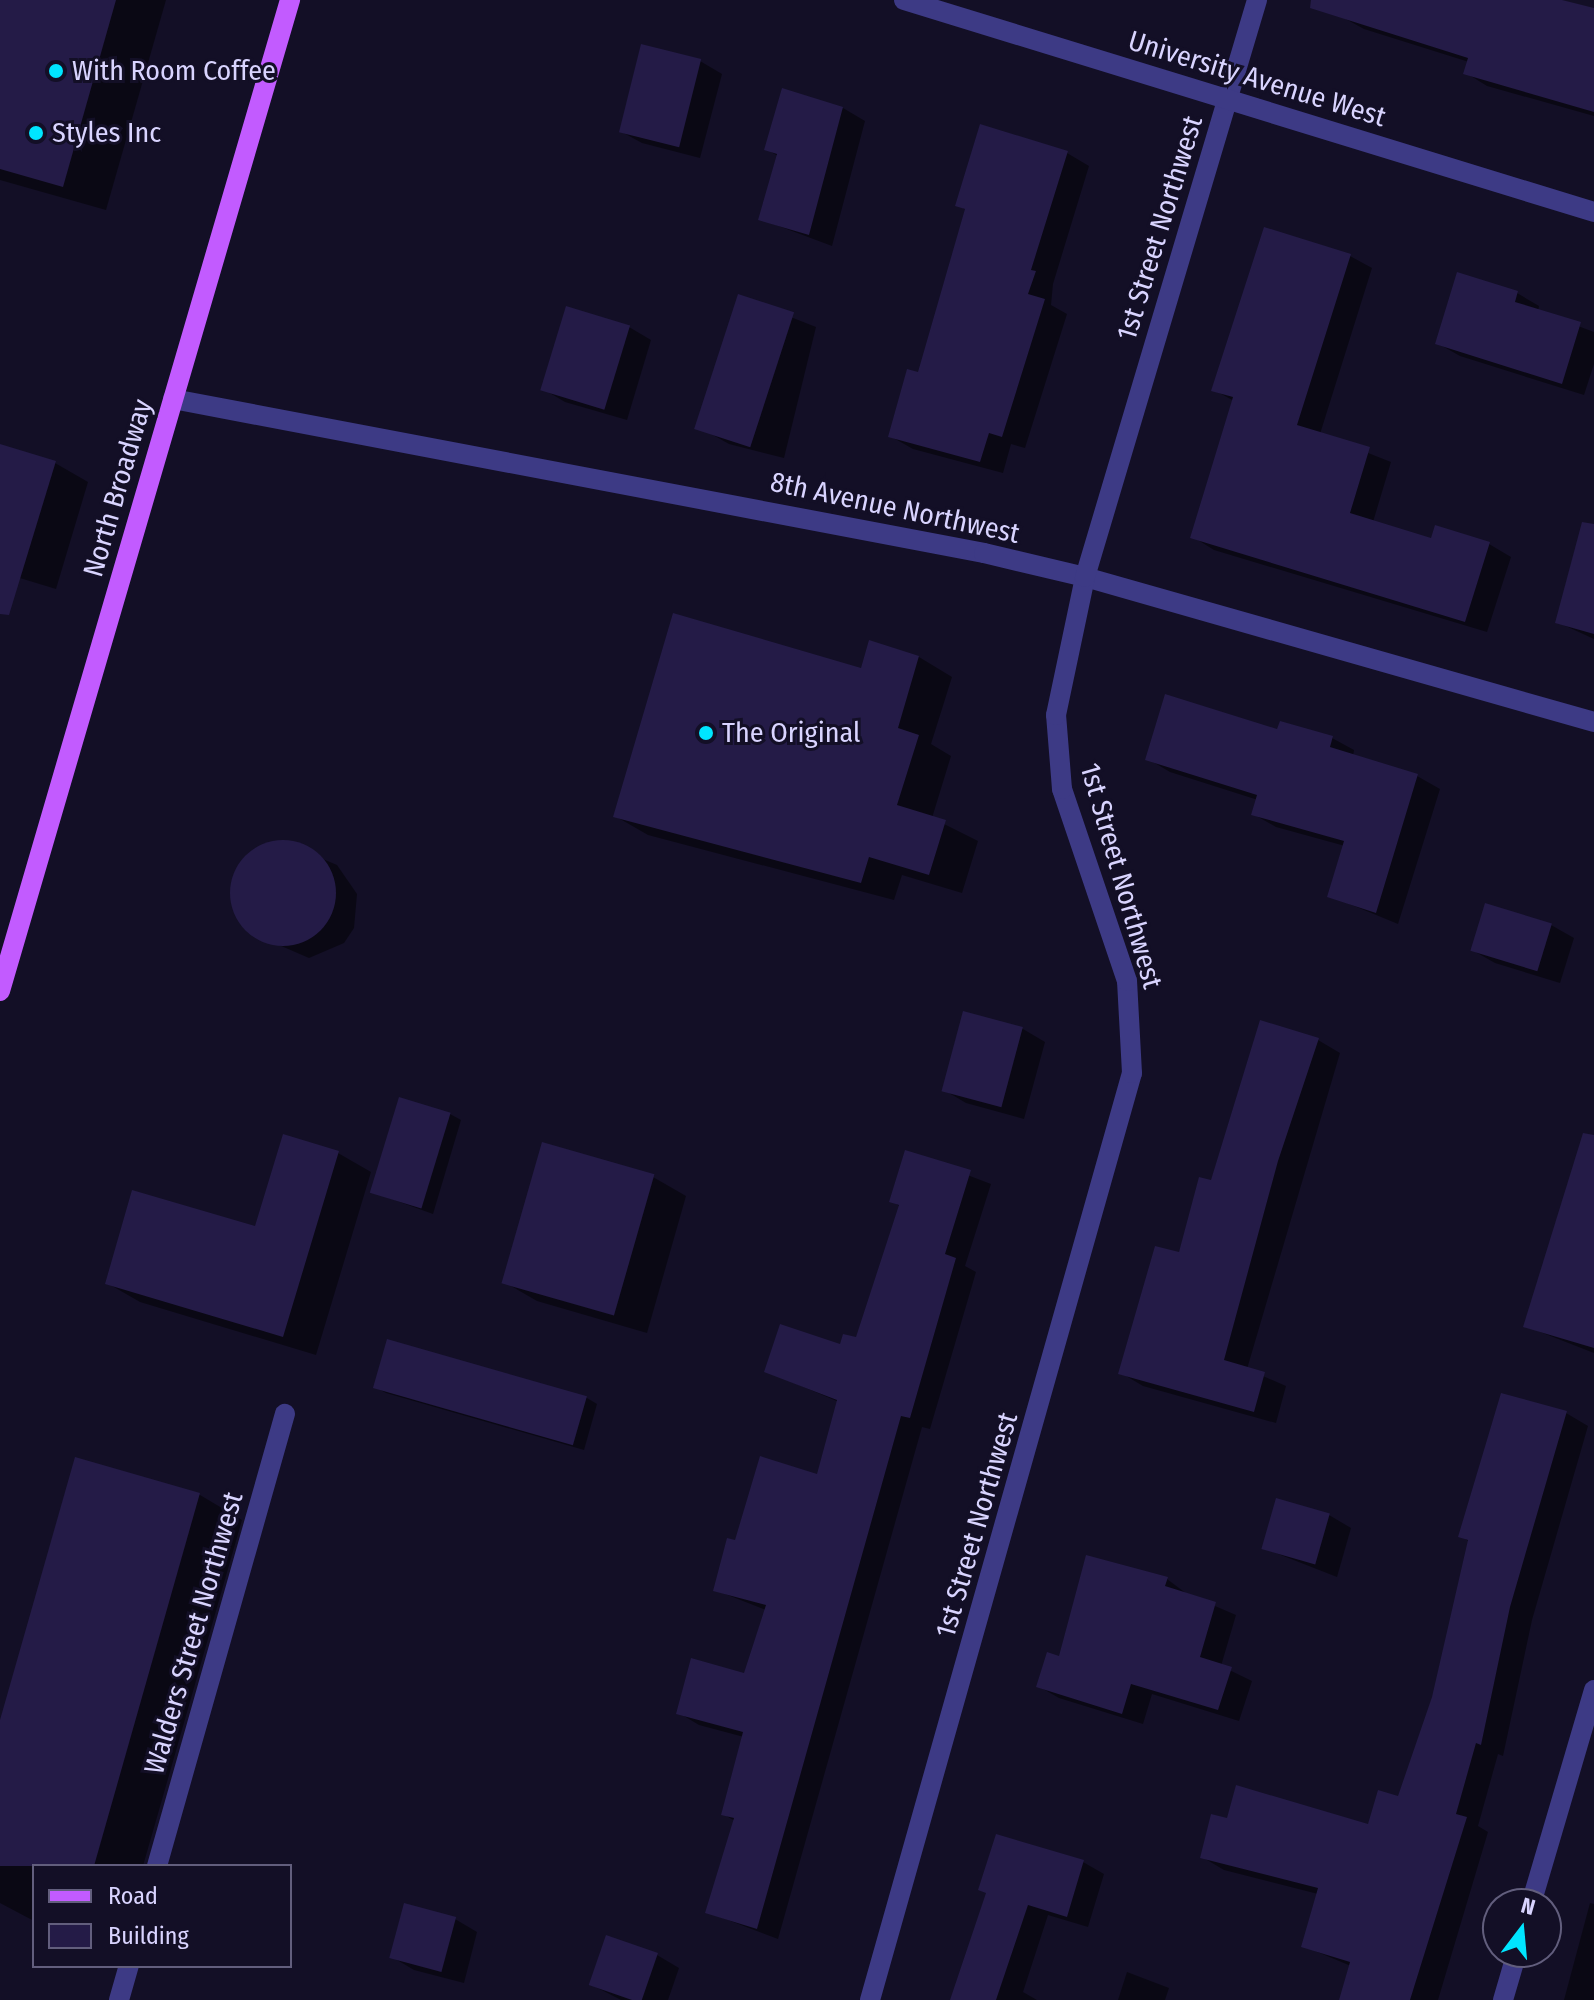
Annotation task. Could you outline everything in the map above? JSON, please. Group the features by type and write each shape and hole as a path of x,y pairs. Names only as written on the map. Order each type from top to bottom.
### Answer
{"main road":[{"name":"North Broadway","path":"0,991 290,0"}],"street":[{"name":"University Avenue West","path":"904,0 1594,212"},
{"name":"1st Street Northwest","path":"870,2000 1132,1073 1127,981 1067,809 1056,747 1063,666 1085,577 1257,0"},
{"name":"8th Avenue Northwest","path":"173,399 635,483 1085,577 1594,722"},
{"name":"Walders Street Northwest","path":"158,1864 285,1414"},
{"path":"1536,1888 1594,1690"},
{"path":"119,2000 128,1968"},
{"path":"1503,2000 1512,1968"}],"building":[{"path":"0,0 116,0 63,187 0,169"},
{"path":"1311,0 1562,0 1594,8 1594,112 1463,74 1468,58 1310,8"},
{"path":"641,44 701,59 679,147 619,132"},
{"path":"782,88 843,107 809,235 758,220 777,154 764,150"},
{"path":"980,124 1068,151 1031,270 1036,271 1028,294 1045,299 1002,437 989,433 980,462 888,437 907,369 918,372 965,209 955,206"},
{"path":"1264,227 1351,254 1297,425 1370,447 1350,513 1431,538 1435,525 1490,542 1465,622 1190,538 1233,397 1211,391"},
{"path":"1457,272 1518,291 1515,302 1581,322 1562,384 1435,344"},
{"path":"738,294 794,312 750,447 694,429"},
{"path":"566,306 630,326 604,410 540,390"},
{"path":"0,444 56,461 9,615 0,614"},
{"path":"1582,522 1594,524 1594,634 1555,623"},
{"path":"673,613 861,668 869,640 919,656 898,728 919,735 897,805 946,820 929,875 869,857 861,883 613,817"},
{"path":"1165,694 1277,729 1280,721 1333,736 1330,747 1418,774 1376,913 1327,897 1344,841 1251,815 1257,795 1145,760"},
{"path":"283,840 303,844 321,855 332,873 336,893 332,913 321,931 303,942 283,946 263,942 245,931 234,913 230,893 234,873 245,855 263,844"},
{"path":"1485,903 1552,923 1537,971 1470,951"},
{"path":"963,1011 1023,1027 1001,1107 942,1091"},
{"path":"1260,1020 1319,1038 1278,1161 1224,1360 1265,1372 1254,1412 1118,1374 1155,1246 1179,1252 1199,1177 1211,1180"},
{"path":"399,1097 451,1113 421,1208 370,1193"},
{"path":"1583,1133 1594,1135 1594,1348 1523,1327"},
{"path":"283,1134 339,1151 283,1337 105,1284 132,1190 255,1226"},
{"path":"542,1142 654,1174 614,1316 501,1283"},
{"path":"905,1150 971,1170 945,1254 956,1258 910,1418 901,1416 757,1929 705,1913 734,1818 721,1815 743,1732 676,1714 691,1658 744,1673 766,1605 713,1591 727,1538 735,1540 760,1456 817,1474 837,1400 764,1372 780,1324 840,1344 843,1334 856,1337 899,1205 889,1202"},
{"path":"387,1339 587,1396 573,1445 373,1388"},
{"path":"1501,1393 1567,1411 1510,1607 1481,1745 1476,1743 1456,1814 1467,1817 1410,2000 1339,2000 1350,1962 1301,1947 1318,1888 1200,1858 1211,1814 1227,1818 1236,1785 1368,1824 1378,1790 1398,1796 1432,1697 1468,1540 1458,1537"},
{"path":"75,1457 200,1493 95,1864 0,1866 0,1720"},
{"path":"1276,1498 1330,1513 1315,1564 1261,1549"},
{"path":"1086,1555 1168,1577 1165,1586 1216,1602 1200,1657 1232,1667 1218,1710 1131,1684 1122,1714 1036,1687 1047,1652 1059,1656"},
{"path":"996,1834 1084,1860 1067,1917 1028,1905 996,2000 950,2000 986,1893 978,1890"},
{"path":"404,1903 456,1917 441,1972 389,1958"},
{"path":"606,1935 658,1953 642,2000 632,2000 589,1985"}],"place":[{"name":"With Room Coffee","path":"56,71"},
{"name":"Styles Inc","path":"36,133"},
{"name":"The Original","path":"706,733"}]}
